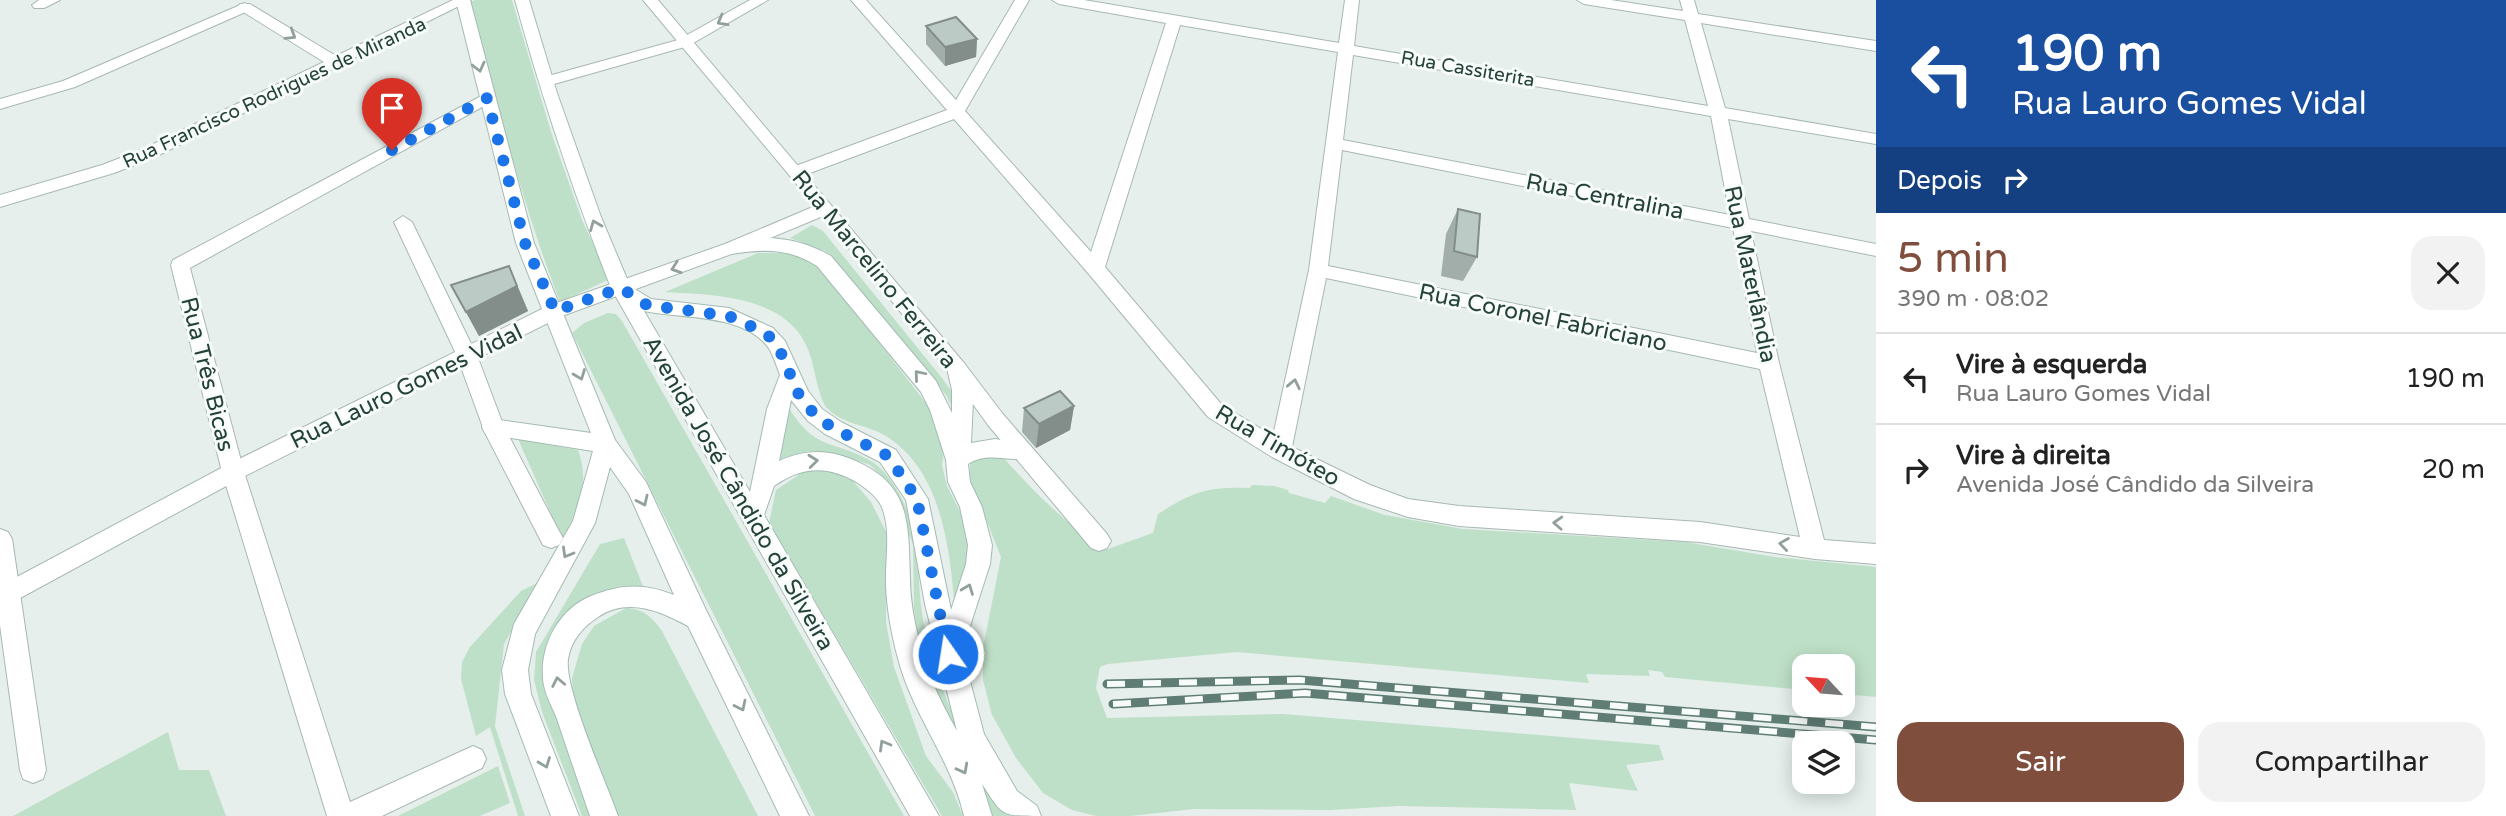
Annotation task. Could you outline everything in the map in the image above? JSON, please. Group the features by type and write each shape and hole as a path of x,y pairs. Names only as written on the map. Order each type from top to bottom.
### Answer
{"street":[{"path":"0,104 69,84 262,0"},
{"path":"463,0 525,243 555,311 606,444 638,489 697,618 795,816"},
{"name":"Rua Francisco Rodrigues de Miranda","path":"0,201 108,169 147,154 463,0"},
{"name":"Avenida José Cândido da Silveira","path":"522,0 592,217 621,288 921,810"},
{"name":"Rua Marcelino Ferreira","path":"650,0 683,43 827,208 1022,451 1099,541"},
{"path":"547,81 683,43 761,0"},
{"name":"Rua Timóteo","path":"858,0 1095,268 1215,411 1280,451 1362,492 1408,508 1528,521 1700,532 1815,549 1876,554"},
{"path":"796,172 957,112 1022,0"},
{"name":"Rua Cassiterita","path":"1059,0 1876,139"},
{"path":"1280,451 1318,270 1352,0"},
{"path":"1584,0 1689,9 1876,46"},
{"path":"245,7 336,63"},
{"name":"Rua Materlândia","path":"1689,9 1718,111 1769,363 1815,549"},
{"path":"1095,268 1175,19"},
{"name":"Rua Três Bicas","path":"341,816 233,472 180,265 487,98"},
{"name":"Rua Centralina","path":"1334,143 1876,250"},
{"name":"Rua Lauro Gomes Vidal","path":"3,596 233,472 555,311 731,248 827,208"},
{"path":"404,222 467,356 494,427 551,538"},
{"path":"731,248 784,243 811,252 824,261 929,387 941,410 980,545 978,564 960,610 948,654"},
{"name":"Rua Coronel Fabriciano","path":"1318,270 1769,363"},
{"path":"621,288 647,305 715,313 745,321 766,333 778,346 789,378 815,415 833,428 888,456 917,499 948,654 972,739 1007,802 1027,816"},
{"path":"957,369 962,384 964,416 957,460"},
{"path":"751,518 760,498 778,409 789,378"},
{"path":"494,427 606,444"},
{"path":"565,816 518,694 515,670 523,632 584,523 606,444"},
{"path":"957,460 974,447 998,446 1022,451"},
{"path":"764,481 783,467 829,459 871,480 889,498 897,527 898,588 910,655 918,682 968,778 978,816"},
{"path":"0,539 3,596 33,770"},
{"path":"604,816 556,680 559,643 570,625 587,610 604,601 623,596 648,597 697,618"},
{"path":"352,816 472,759"}],"green space":[{"path":"512,0 551,132 582,220 610,279 560,302 511,153 471,2"},
{"path":"812,225 823,231 942,378 953,393 955,412 946,395 833,257 823,250 790,238"},
{"path":"758,253 794,253 821,268 929,407 945,447 942,465 947,486 963,517 970,551 955,611 946,540 932,493 921,472 907,453 889,438 849,422 827,408 809,352 799,333 785,319 748,302 727,297 665,292"},
{"path":"608,313 616,314 622,321 904,816 815,816 572,333 584,323"},
{"path":"789,408 808,432 817,438 858,454 877,465 902,498 915,536 922,612 934,667 955,719 1011,816 989,816 984,790 947,719 920,650 914,608 913,545 902,514 884,478 870,465 844,456 818,452 780,462"},
{"path":"518,439 578,450 582,463 583,485 563,541"},
{"path":"985,456 1002,456 1050,506 1105,550 1153,533 1158,514 1192,495 1223,488 1250,488 1252,485 1274,486 1325,503 1331,496 1385,515 1463,529 1685,542 1775,557 1876,567 1876,697 1855,695 1855,654 1792,654 1792,689 1665,677 1662,672 1648,670 1650,676 1586,674 1589,683 1237,652 1108,664 1100,667 1096,688 1107,718 1283,714 1659,745 1664,760 1626,765 1638,791 1569,783 1576,810 1399,806 1330,810 1194,809 1131,816 1096,816 1072,810 1043,793 1016,758 992,715 983,680 983,648 1001,557 970,479 970,462"},
{"path":"808,469 832,472 853,481 871,502 887,534 886,622 894,667 926,756 953,792 963,816 942,816 769,523 776,490"},
{"path":"624,538 644,589 566,616 546,649 547,681 592,816 582,816 542,712 534,680 536,652 600,544"},
{"path":"539,582 504,644 495,726 525,816 518,816 490,727 476,736 461,679 462,662 470,647 521,591"},
{"path":"626,608 647,615 662,631 758,816 615,816 573,704 572,678 582,644 594,626"},
{"path":"168,732 179,770 209,770 226,816 13,816"},
{"path":"498,766 510,803 480,816 398,816"}],"building":[{"path":"956,17 977,39 945,47 926,26"},
{"path":"1458,209 1480,214 1477,257 1454,251"},
{"path":"509,266 517,286 466,312 451,285"},
{"path":"1060,391 1074,406 1039,424 1024,408"}],"railway":[{"path":"1107,684 1300,680 1876,727"},
{"path":"1113,704 1305,693 1876,740"}],"route":[{"path":"392,150 487,98 525,243 555,311 621,288 647,305 729,316 745,321 766,333 778,346 789,378 815,415 833,428 873,446 888,456 917,499 926,533 948,654"}]}
